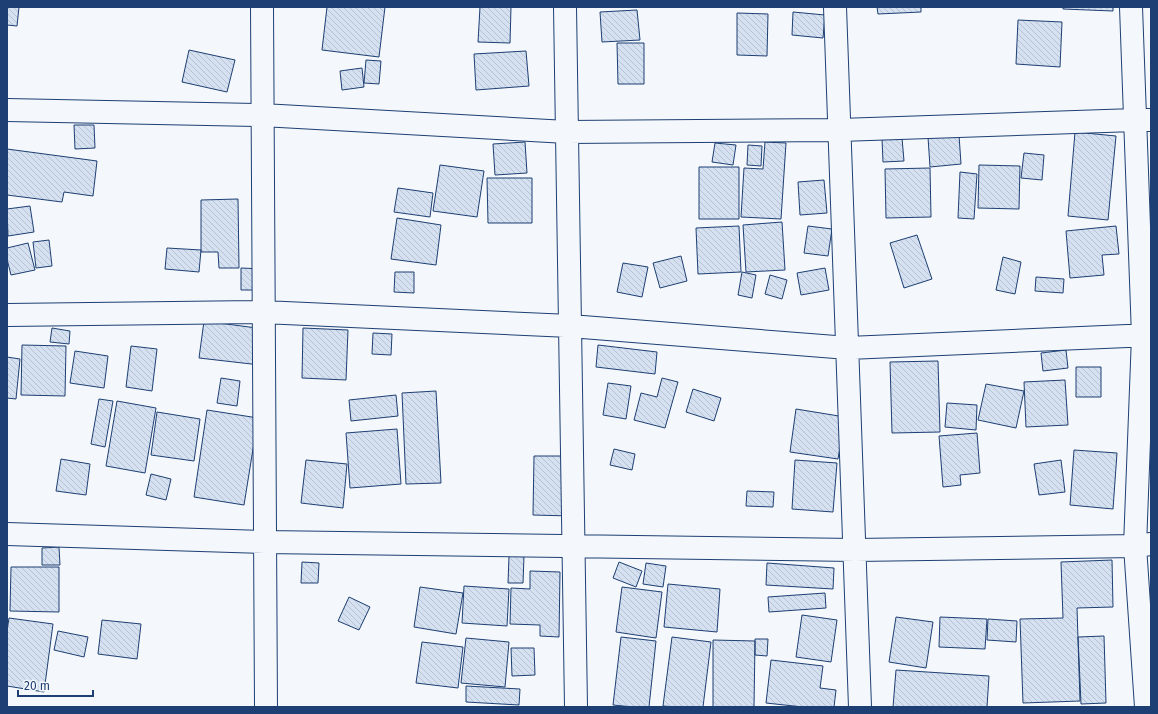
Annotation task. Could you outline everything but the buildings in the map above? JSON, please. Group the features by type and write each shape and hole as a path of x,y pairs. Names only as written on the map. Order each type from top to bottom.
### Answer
{"street":[{"path":"262,7 266,707"},
{"path":"565,7 576,707"},
{"path":"835,7 860,707"},
{"path":"1131,7 1143,120 1147,336 1143,545 1146,707"},
{"path":"7,110 262,115 567,132 840,130 1143,120"},
{"path":"7,315 263,312 570,326 848,348 1147,336"},
{"path":"7,534 265,542 855,550 1143,545"}]}
